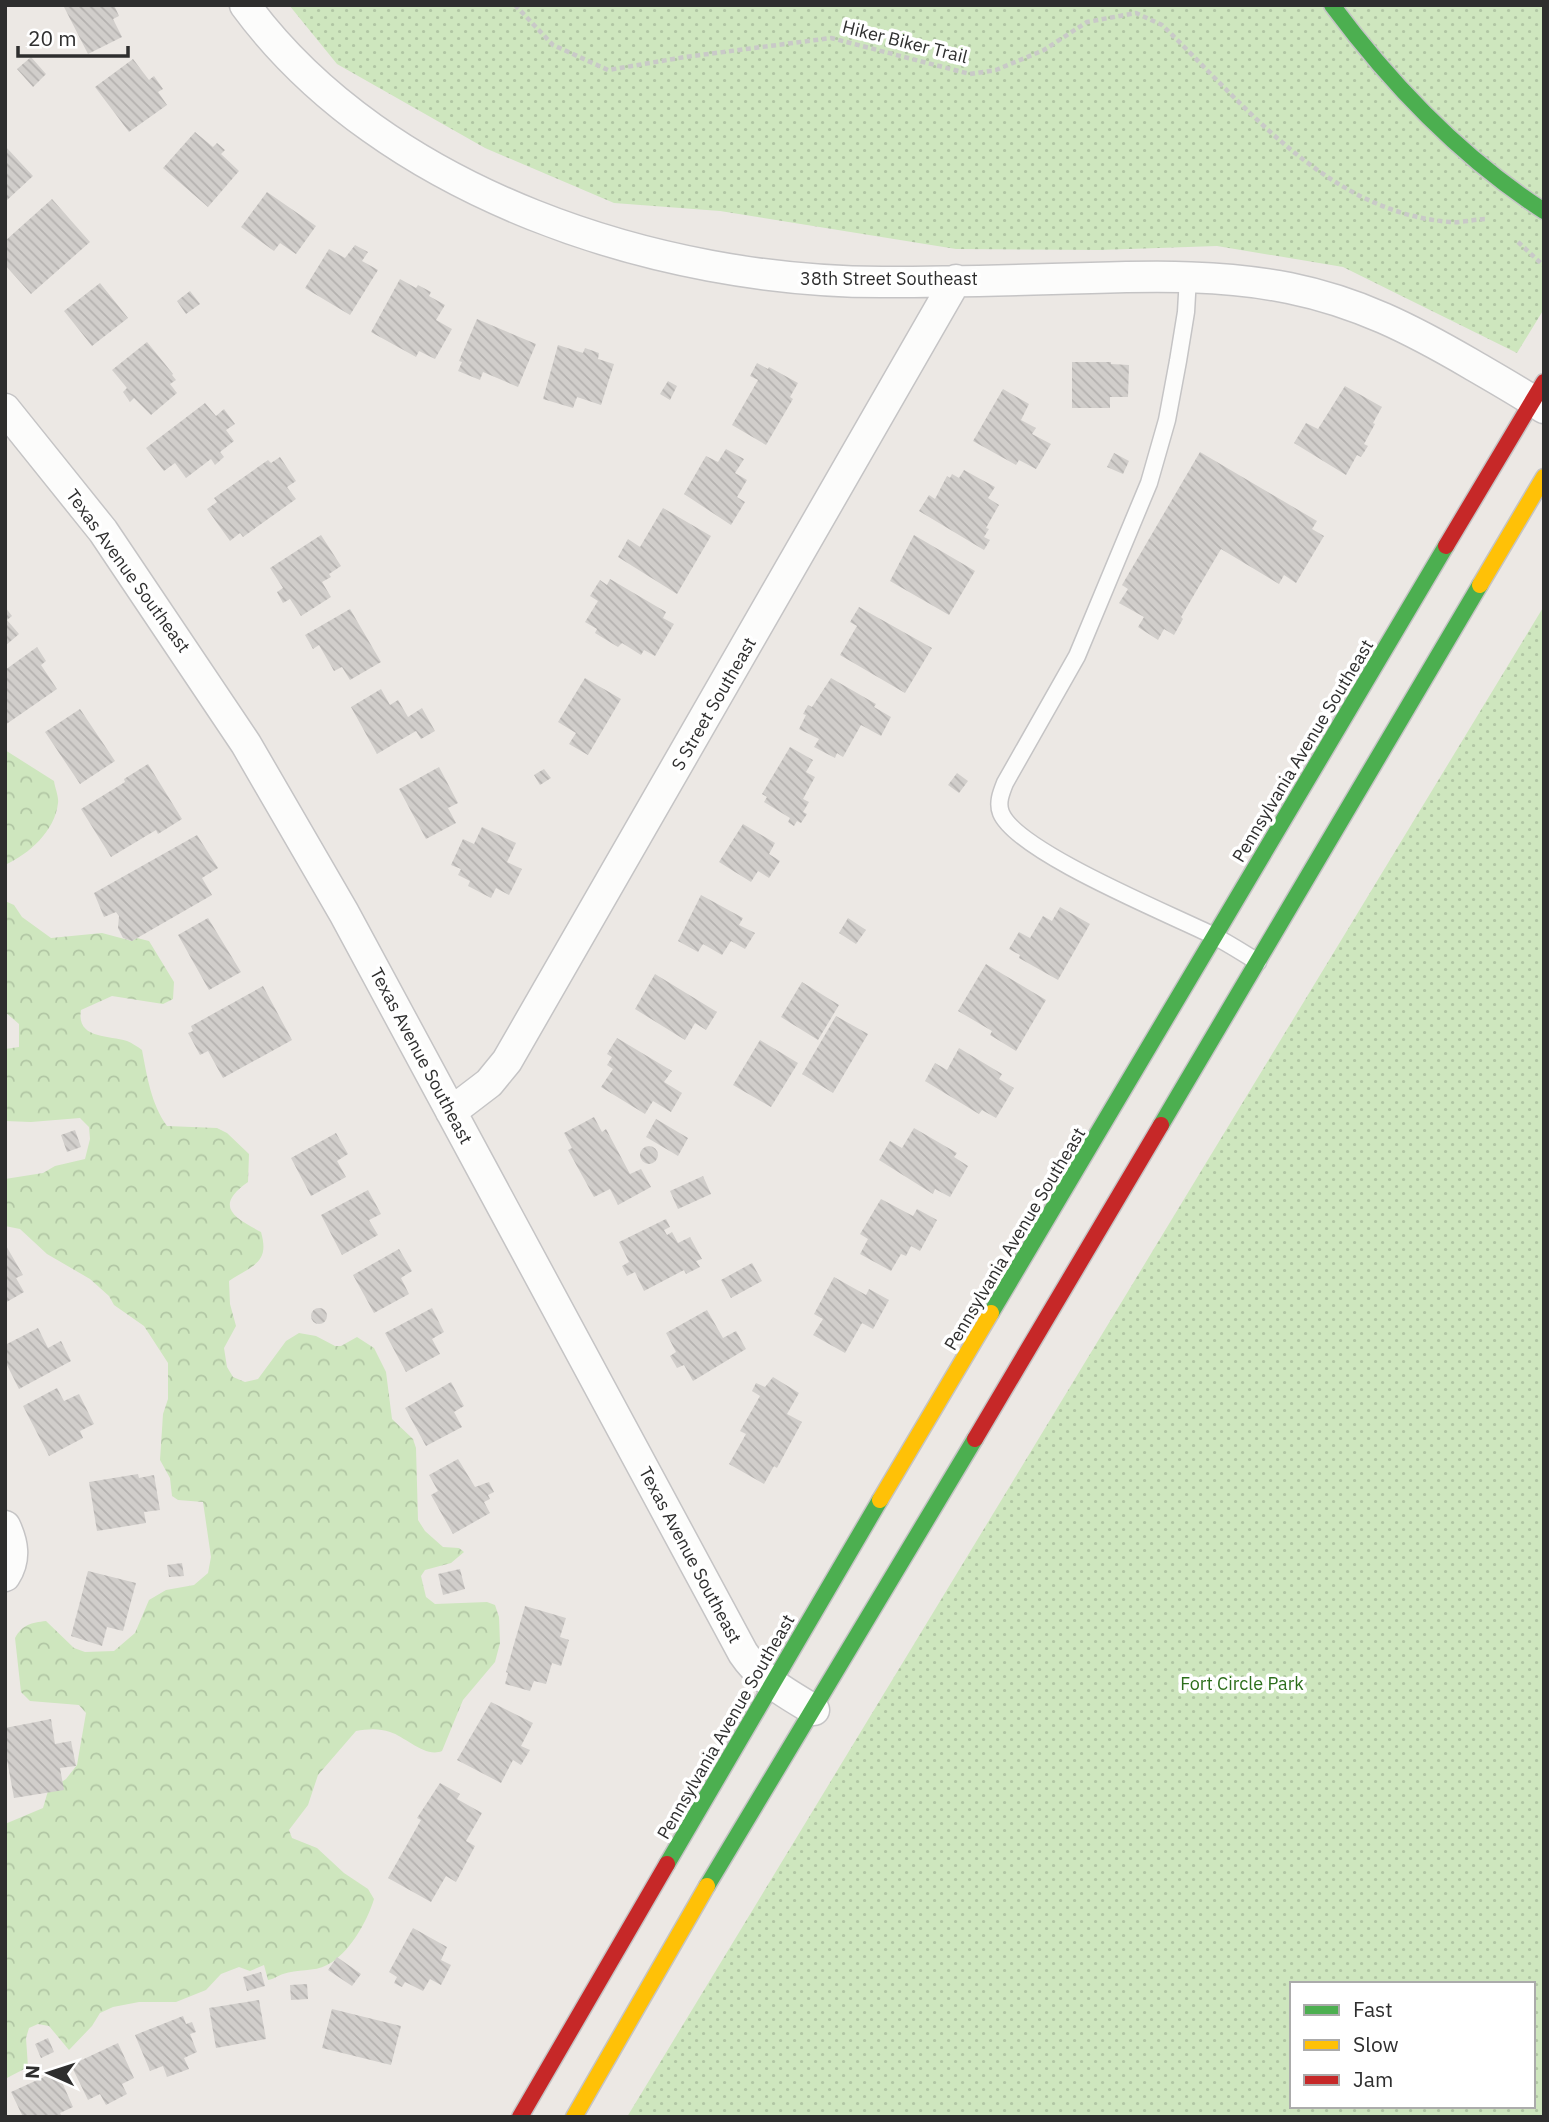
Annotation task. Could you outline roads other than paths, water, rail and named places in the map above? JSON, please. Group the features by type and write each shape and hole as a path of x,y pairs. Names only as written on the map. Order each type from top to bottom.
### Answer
{"main road":[{"path":"1332,5 1372,57 1410,98 1482,164 1544,211"},
{"name":"Pennsylvania Avenue Southeast","path":"520,2117 771,1685 1540,396"},
{"path":"573,2117 703,1892 814,1710 1544,477"}],"street":[{"name":"38th Street Southeast","path":"245,5 266,33 311,79 384,138 469,184 548,220 609,241 741,272 810,280 856,282 1188,277 1289,288 1361,307 1411,329 1540,396"},
{"name":"S Street Southeast","path":"451,1112 489,1083 507,1061 956,281"},
{"name":"Texas Avenue Southeast","path":"5,409 103,531 246,744 344,913 743,1653 753,1668 771,1685 814,1710"},
{"path":"5,1526 11,1539 13,1558 5,1576"}],"lane":[{"path":"1188,277 1186,312 1167,420 1149,483 1077,656 1000,795 999,805 1002,816 1013,829 1072,869 1216,937 1258,962"}],"park label":[{"name":"Fort Circle Park","path":"1242,1684"}]}
